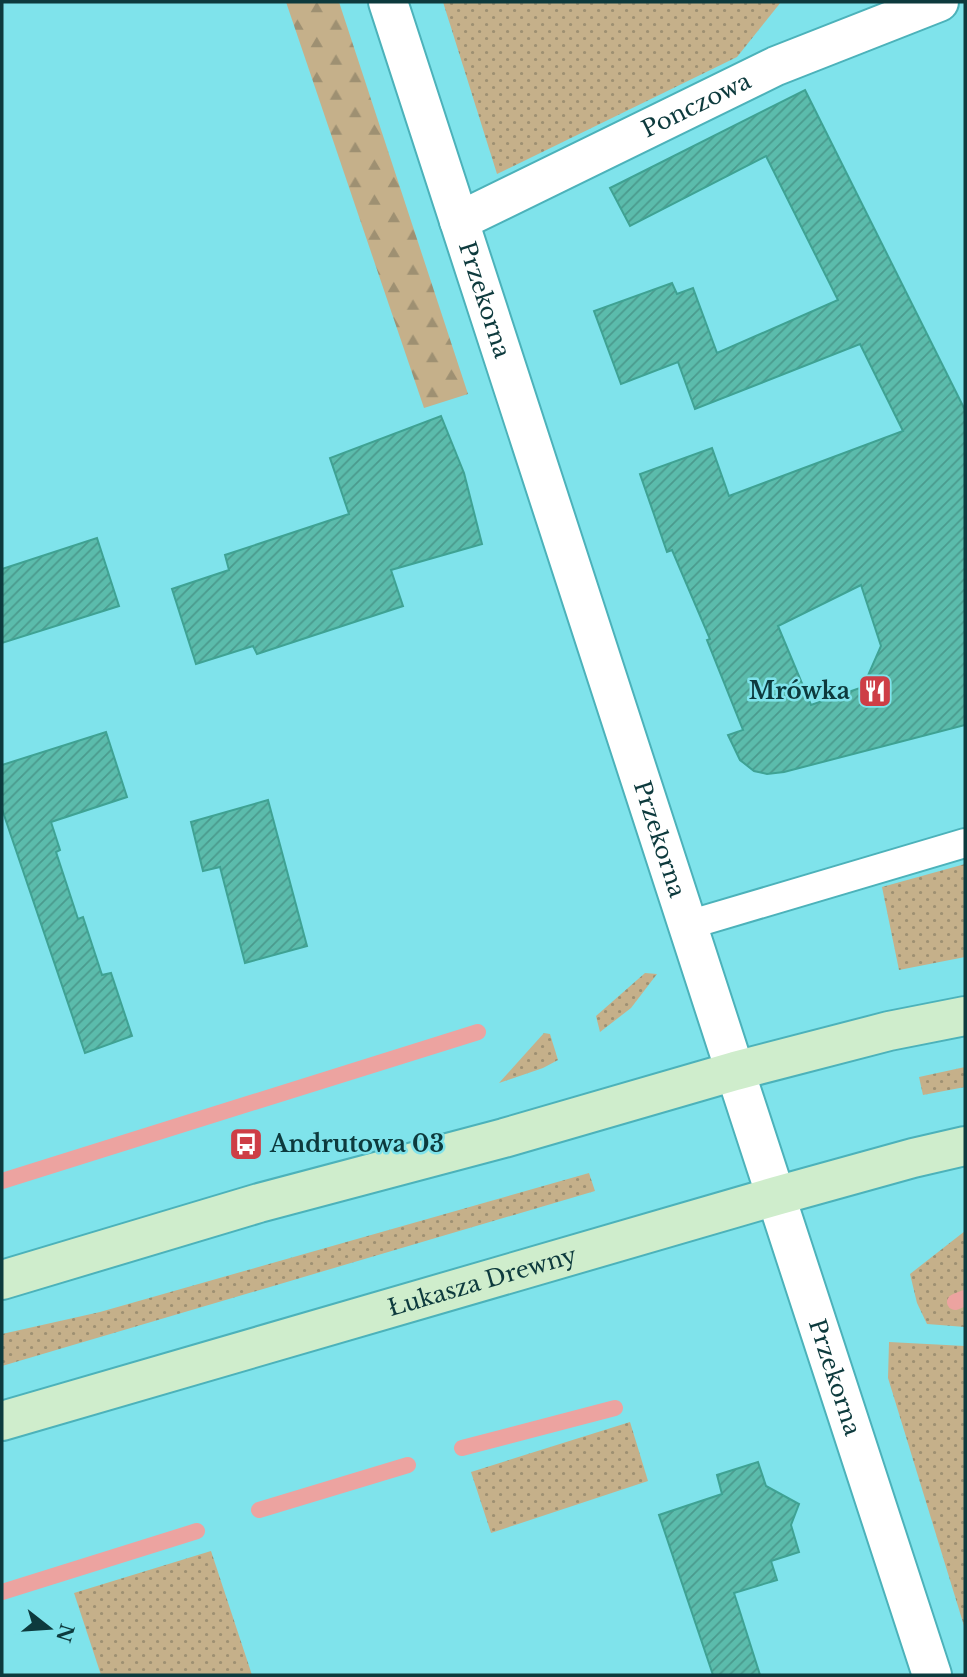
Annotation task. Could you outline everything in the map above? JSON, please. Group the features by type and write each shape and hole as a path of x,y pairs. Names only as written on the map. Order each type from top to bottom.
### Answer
{"main road":[{"path":"2,1280 259,1203 503,1138 735,1071 889,1031 965,1016"},
{"name":"Łukasza Drewny","path":"2,1421 776,1196 965,1146"}],"street":[{"name":"Przekorna","path":"388,2 932,1675"},
{"name":"Ponczowa","path":"459,222 776,66 939,2"}],"lane":[{"path":"688,925 965,843"}],"green space":[{"path":"286,2 339,2 468,394 424,408"},
{"path":"443,2 781,2 737,57 497,174"},
{"path":"965,864 965,957 899,970 882,887"},
{"path":"645,973 657,974 631,1008 600,1032 596,1016"},
{"path":"544,1033 550,1034 558,1060 499,1083"},
{"path":"965,1067 965,1087 923,1095 919,1077"},
{"path":"589,1173 595,1191 2,1366 2,1334 100,1312"},
{"path":"965,1231 965,1327 927,1324 917,1303 910,1274"},
{"path":"889,1342 965,1346 965,1629 888,1378"},
{"path":"630,1422 648,1481 491,1533 471,1472"},
{"path":"211,1551 252,1675 101,1675 74,1593"}],"building":[{"path":"805,90 965,410 965,725 784,772 767,774 754,771 740,760 728,735 743,730 707,640 710,639 672,550 667,552 640,474 712,448 729,496 903,431 860,344 695,409 678,362 621,384 594,311 672,283 677,294 693,288 717,353 838,300 766,156 630,226 610,188","holes":["861,585 881,646 863,687 811,705 778,626"]},
{"path":"441,416 464,473 482,544 391,570 403,606 257,654 253,646 196,664 172,589 229,570 225,555 349,514 330,458"},
{"path":"97,538 119,606 2,643 2,569"},
{"path":"106,732 127,797 51,822 60,850 56,852 78,919 83,917 102,975 111,973 132,1036 85,1053 2,809 2,765"},
{"path":"268,800 307,946 245,963 220,867 203,871 191,822"},
{"path":"758,1462 766,1486 799,1504 791,1525 799,1552 771,1561 777,1580 734,1593 760,1675 713,1675 659,1515 722,1494 717,1475"}],"waterway":[{"path":"2,1181 478,1032"},
{"path":"955,1302 965,1298"},
{"path":"462,1448 615,1408"},
{"path":"259,1510 408,1465"},
{"path":"2,1592 197,1531"}],"place":[{"name":"Mrówka","path":"875,691"},
{"name":"Andrutowa 03","path":"246,1144"}]}
